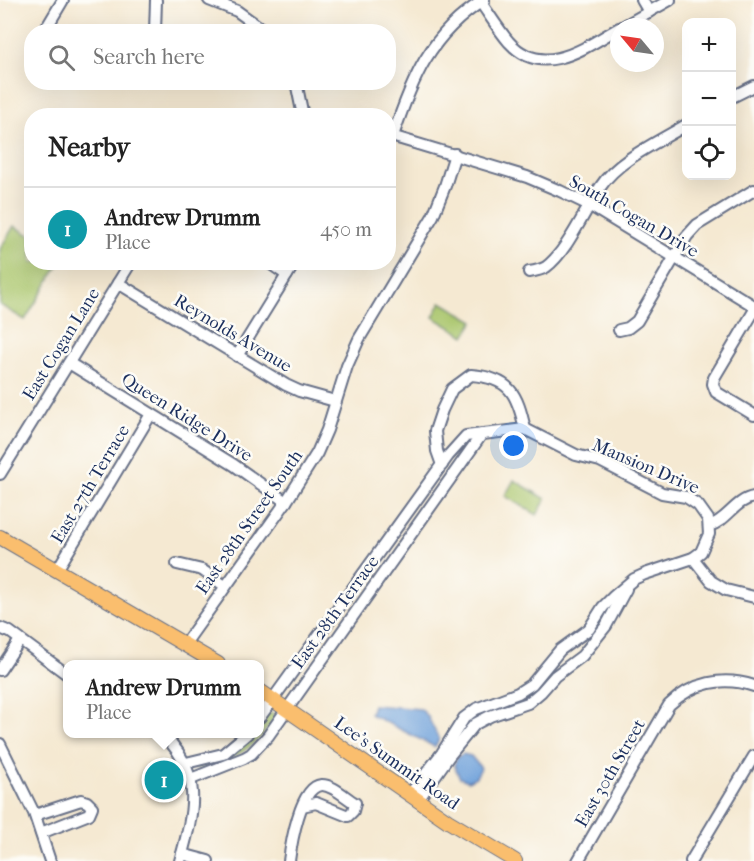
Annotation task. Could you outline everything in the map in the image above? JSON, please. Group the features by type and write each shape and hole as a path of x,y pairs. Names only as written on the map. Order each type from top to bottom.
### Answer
{"main road":[{"path":"0,537 211,660"},
{"name":"Lee's Summit Road","path":"264,694 448,821 516,861"}],"street":[{"path":"49,24 63,0"},
{"path":"155,24 156,0"},
{"path":"209,0 237,11 255,24"},
{"path":"642,0 649,12"},
{"path":"638,18 670,0"},
{"path":"396,123 408,92 428,53 452,24 481,1 514,46 527,55 548,59 571,55 610,34"},
{"path":"736,95 754,86"},
{"path":"298,90 301,108"},
{"path":"529,272 548,266 568,241 602,184 624,164 685,126"},
{"name":"South Cogan Drive","path":"396,137 527,177 589,205 754,306"},
{"name":"East 28th Street South","path":"184,645 286,502 318,453 347,366 359,339 433,216 455,154"},
{"path":"619,330 628,328 637,321 687,236 698,225 754,190"},
{"name":"East Cogan Lane","path":"0,474 126,270"},
{"path":"280,270 287,275"},
{"path":"237,356 290,270"},
{"name":"Reynolds Avenue","path":"118,283 286,385 335,401"},
{"path":"754,311 714,378 713,386 716,392 754,415"},
{"name":"Queen Ridge Drive","path":"69,363 234,465 286,502"},
{"path":"442,465 437,451 435,431 452,389 471,375 488,376 507,385 516,397 525,429"},
{"name":"East 27th Terrace","path":"57,570 151,414"},
{"name":"East 28th Terrace","path":"264,712 442,465 466,436 525,429"},
{"name":"Mansion Drive","path":"525,429 576,455 600,461 662,493 686,497 698,505 708,519 709,526"},
{"name":"East 28th Terrace","path":"191,779 251,754 268,736 482,434"},
{"path":"414,797 464,718 476,709 518,693 532,684 560,650 589,629 603,607 634,579 693,558 701,552 709,534 709,526 715,524 745,498 754,497"},
{"path":"693,558 711,581 726,590 754,597"},
{"path":"177,564 202,570 225,586"},
{"path":"414,797 475,724 490,716 528,703 542,693 555,676 582,656 606,626 634,579"},
{"path":"0,628 10,632 63,671"},
{"path":"0,670 20,640"},
{"name":"East 30th Street","path":"578,861 672,702 685,692 716,681 741,682 754,686"},
{"path":"166,738 186,763 191,779 192,806 181,857 208,861"},
{"path":"186,763 223,754 243,738"},
{"path":"0,744 35,815 50,861"},
{"path":"691,861 754,756"},
{"path":"289,861 293,831 302,806 316,787 322,785 332,788 355,803 353,812 348,816 316,803 302,806"},
{"path":"35,815 81,800 92,807 89,814 41,833"}],"green space":[{"path":"14,226 24,232 24,270 56,270 25,320 0,305 0,249"},
{"path":"441,302 474,321 465,336 433,317"},
{"path":"514,480 546,499 537,515 505,496"},
{"path":"268,712 274,714 275,717 264,734 264,717"},
{"path":"247,738 260,738 250,747 225,761 196,769 198,765 227,755"}],"water":[{"path":"373,705 421,709 428,717 439,739 435,747 370,714"},
{"path":"463,754 471,756 481,768 476,777 468,781 460,778 454,765 457,757"}],"place":[{"name":"Andrew Drumm","path":"164,780"}]}
